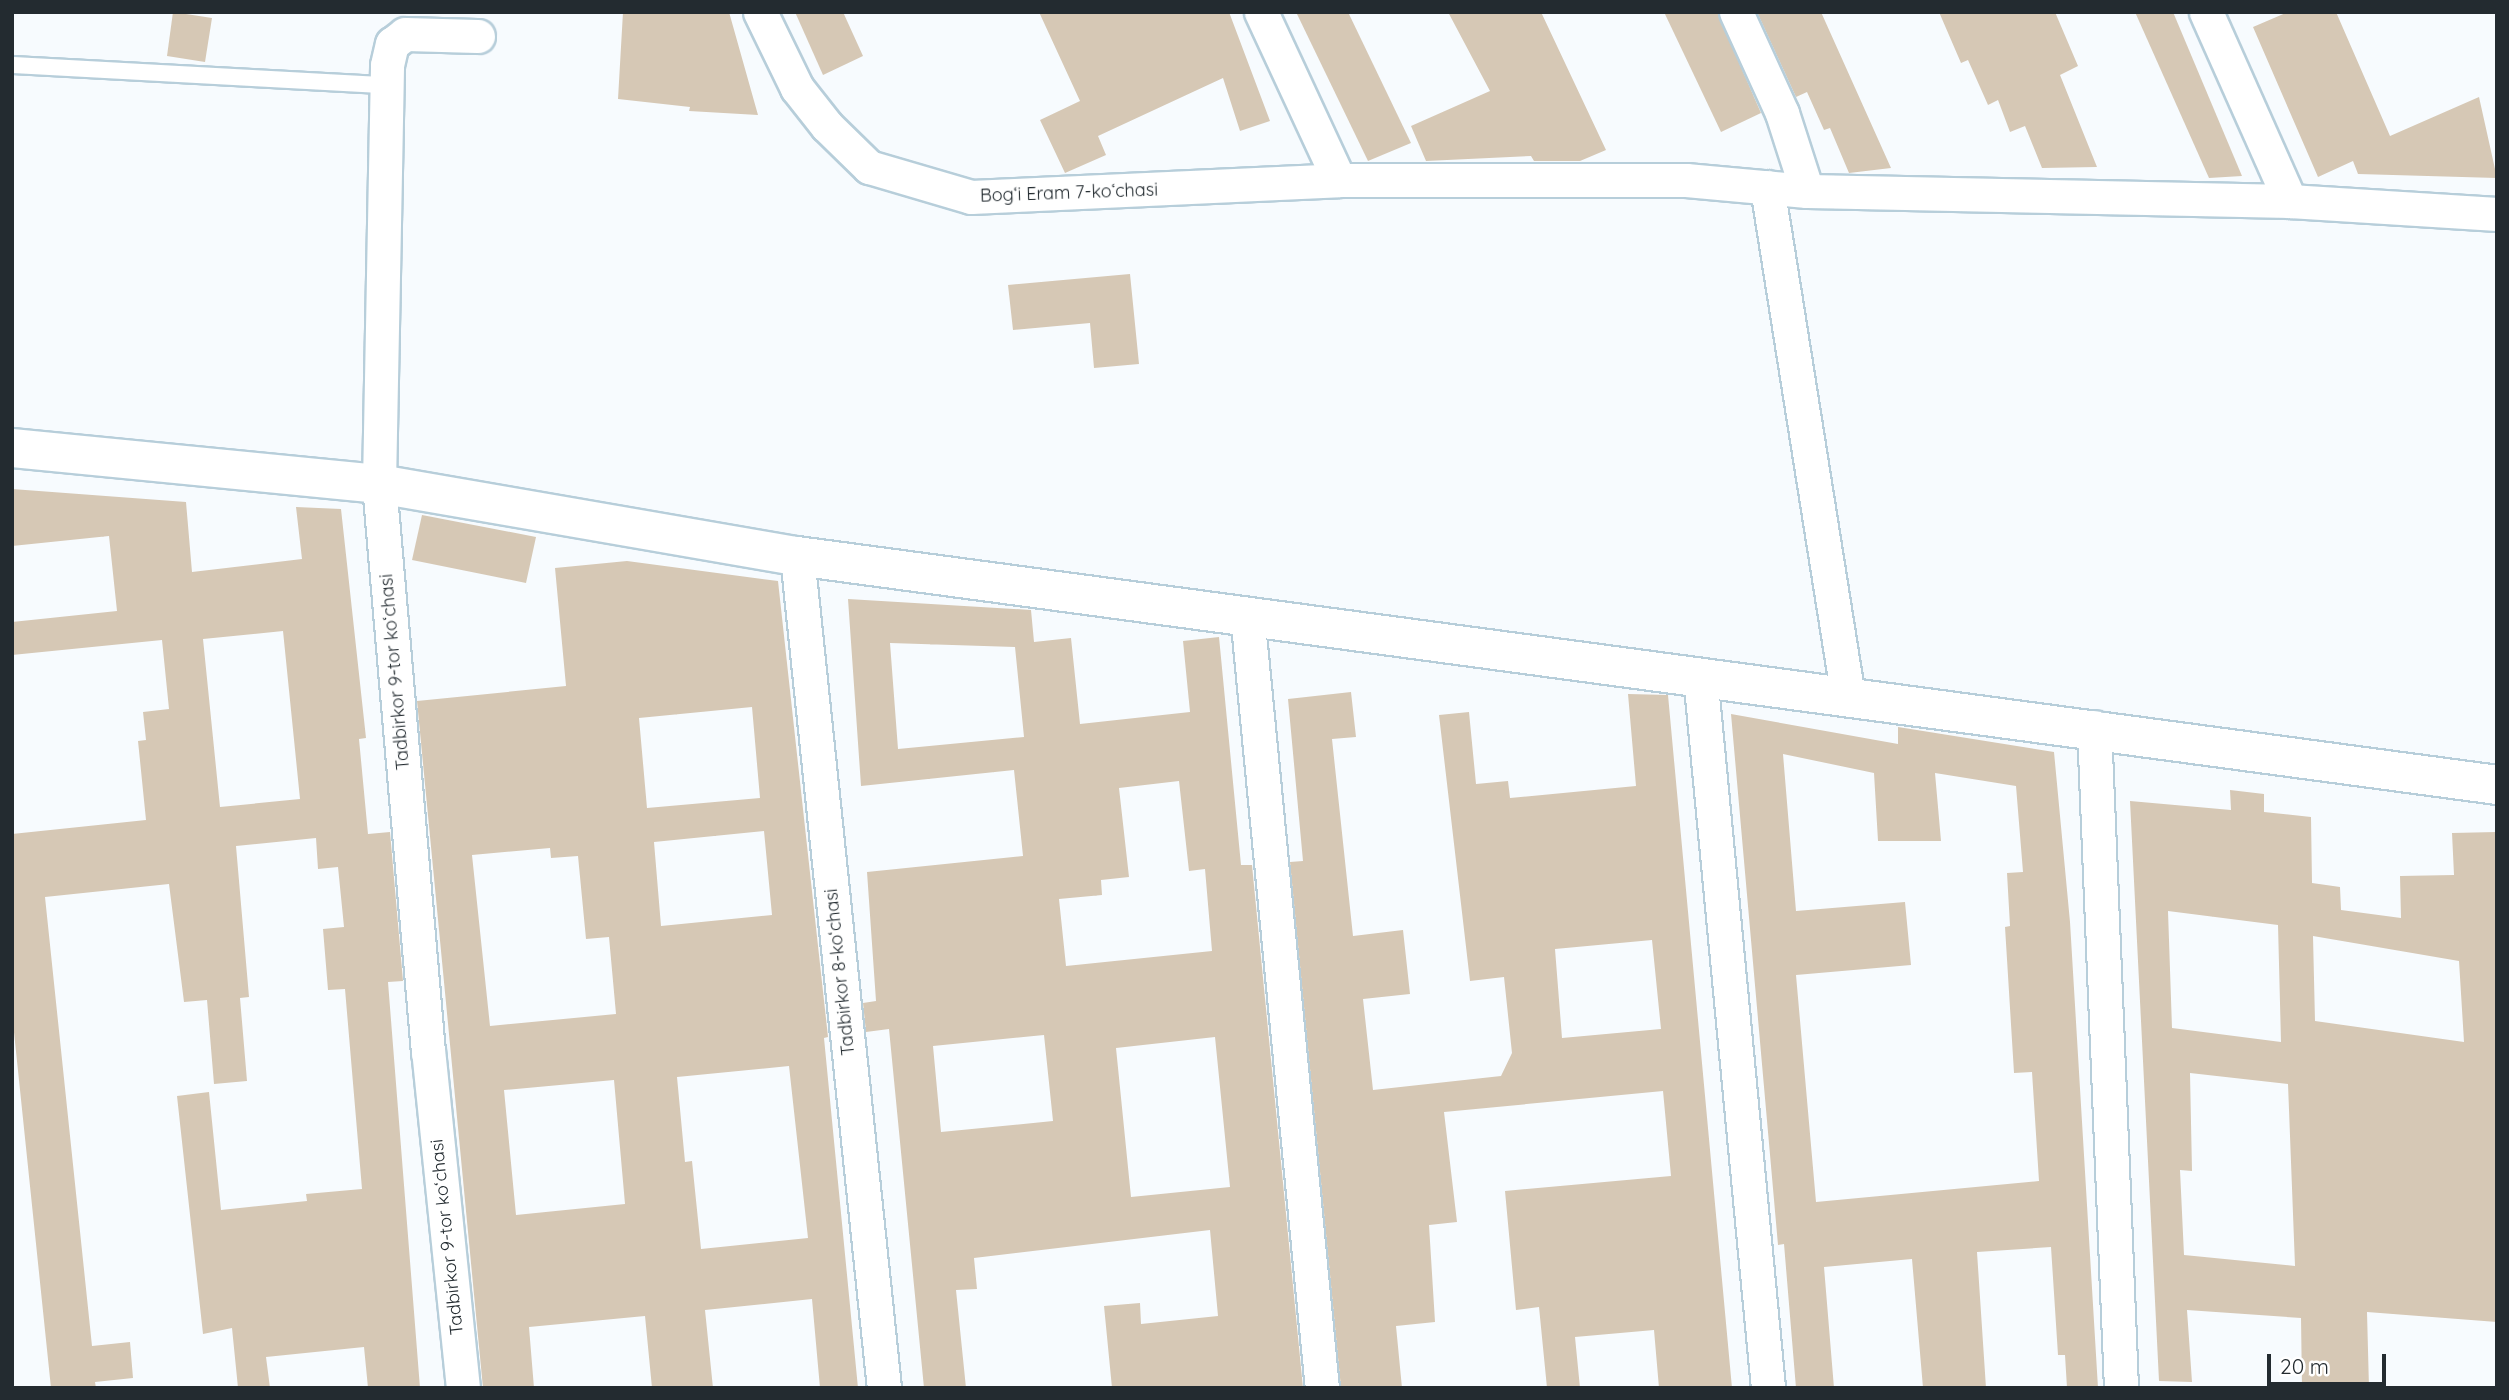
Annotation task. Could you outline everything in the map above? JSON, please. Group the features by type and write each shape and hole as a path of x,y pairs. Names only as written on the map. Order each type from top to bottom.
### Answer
{"street":[{"name":"Bogʻi Eram 7-koʻchasi","path":"760,12 797,88 827,126 869,166 971,197 1339,180 1686,180 1807,191 2290,201 2497,214"},
{"path":"1261,12 1339,180"},
{"path":"1736,12 1782,113 1807,191"},
{"path":"2206,12 2290,201"},
{"name":"Tadbirkor 9-tor koʻchasi","path":"463,1388 428,1052 379,484 386,85 392,44 405,34 478,36"},
{"path":"1767,187 1848,697"},
{"path":"12,448 379,484 797,556 1247,614 1848,697 2094,727 2497,785"},
{"name":"Tadbirkor 8-koʻchasi","path":"797,556 884,1388"},
{"path":"1247,614 1322,1388"},
{"path":"1700,675 1768,1388"},
{"path":"2094,727 2122,1388"}],"lane":[{"path":"12,65 386,85"}],"building":[{"path":"173,12 212,18 205,62 167,56"},
{"path":"623,12 729,12 758,115 689,111 690,107 618,99"},
{"path":"795,12 843,12 863,56 823,75"},
{"path":"1039,12 1229,12 1270,121 1240,131 1223,78 1098,136 1106,155 1065,173 1040,120 1080,101"},
{"path":"1296,12 1348,12 1411,143 1368,161"},
{"path":"1448,12 1541,12 1606,150 1580,161 1534,161 1531,156 1426,161 1411,126 1490,91"},
{"path":"1664,12 1717,12 1761,113 1721,132"},
{"path":"1757,12 1821,12 1891,168 1849,173 1830,128 1824,130 1807,92 1796,97"},
{"path":"1939,12 2055,12 2078,66 2060,75 2097,167 2042,168 2025,126 2010,132 1998,100 1988,105 1968,60 1961,63"},
{"path":"2135,12 2173,12 2242,176 2209,178"},
{"path":"2288,12 2336,12 2390,136 2479,97 2497,178 2358,174 2353,161 2318,177 2253,27"},
{"path":"1130,274 1139,364 1094,368 1090,323 1013,330 1008,285"},
{"path":"12,489 186,502 192,572 302,559 296,507 341,509 366,738 359,739 368,834 390,832 403,981 388,982 420,1388 368,1388 364,1347 266,1357 270,1388 238,1388 232,1328 203,1334 177,1096 209,1092 221,1210 307,1201 306,1194 362,1189 345,989 328,990 323,929 344,927 338,867 318,869 316,838 236,846 249,997 240,998 247,1081 214,1084 207,1000 184,1002 169,884 45,897 92,1346 130,1342 133,1378 95,1382 96,1388 51,1388 12,1013 12,834 146,820 138,741 146,740 143,712 169,709 162,640 12,655 12,622 117,611 109,536 12,546","holes":["283,631 300,799 220,807 203,639"]},
{"path":"422,515 536,537 526,583 412,560"},
{"path":"627,561 778,581 828,1037 824,1038 858,1388 820,1388 812,1299 705,1310 713,1388 652,1388 645,1316 529,1327 534,1388 483,1388 417,701 566,686 555,568","holes":["752,707 760,798 647,808 639,718","764,831 772,915 661,926 654,842","550,848 551,858 578,856 586,939 609,937 616,1014 490,1026 472,855","789,1066 808,1238 701,1249 692,1161 685,1162 677,1077","614,1080 625,1204 516,1215 504,1090"]},
{"path":"848,599 1031,610 1034,642 1071,638 1080,724 1190,712 1183,641 1219,637 1241,865 1252,865 1303,1388 1112,1388 1104,1306 1140,1303 1141,1324 1218,1316 1210,1230 974,1258 977,1289 956,1290 966,1388 924,1388 889,1029 866,1032 863,1003 876,1001 867,872 1023,856 1014,770 861,786","holes":["890,643 1015,647 1024,737 898,749","1179,781 1189,871 1205,869 1212,951 1066,966 1059,899 1102,895 1101,880 1129,877 1119,788","1044,1035 1053,1121 941,1132 933,1046","1215,1037 1230,1187 1131,1197 1116,1048"]},
{"path":"1351,692 1356,737 1332,739 1353,936 1403,930 1410,994 1363,999 1373,1090 1501,1076 1512,1053 1504,977 1470,981 1439,715 1469,712 1476,784 1508,781 1510,798 1636,786 1628,694 1668,695 1732,1388 1659,1388 1654,1330 1575,1337 1580,1388 1547,1388 1539,1307 1516,1310 1505,1191 1671,1176 1663,1091 1444,1112 1457,1222 1429,1225 1435,1322 1396,1326 1402,1388 1341,1388 1290,862 1303,861 1288,699","holes":["1652,940 1661,1029 1562,1038 1555,949"]},
{"path":"1731,714 1898,744 1898,727 2054,752 2070,922 2098,1388 2067,1388 2065,1355 2058,1355 2051,1247 1977,1252 1986,1388 1923,1388 1912,1259 1824,1267 1834,1388 1796,1388 1784,1244 1778,1245","holes":["1783,754 1874,773 1878,841 1941,841 1935,773 2016,786 2023,872 2007,873 2010,926 2005,927 2014,1073 2032,1072 2039,1181 1816,1202 1796,975 1911,965 1905,902 1796,911"]},
{"path":"2230,790 2264,794 2264,812 2311,817 2312,883 2340,887 2341,910 2401,918 2400,876 2454,875 2452,833 2496,832 2497,1322 2367,1312 2369,1388 2302,1388 2301,1318 2187,1310 2192,1382 2159,1381 2130,801 2231,810","holes":["2168,911 2278,925 2281,1042 2172,1028","2313,936 2459,961 2464,1042 2315,1021","2190,1073 2288,1084 2295,1266 2184,1255 2180,1170 2192,1171"]}]}
